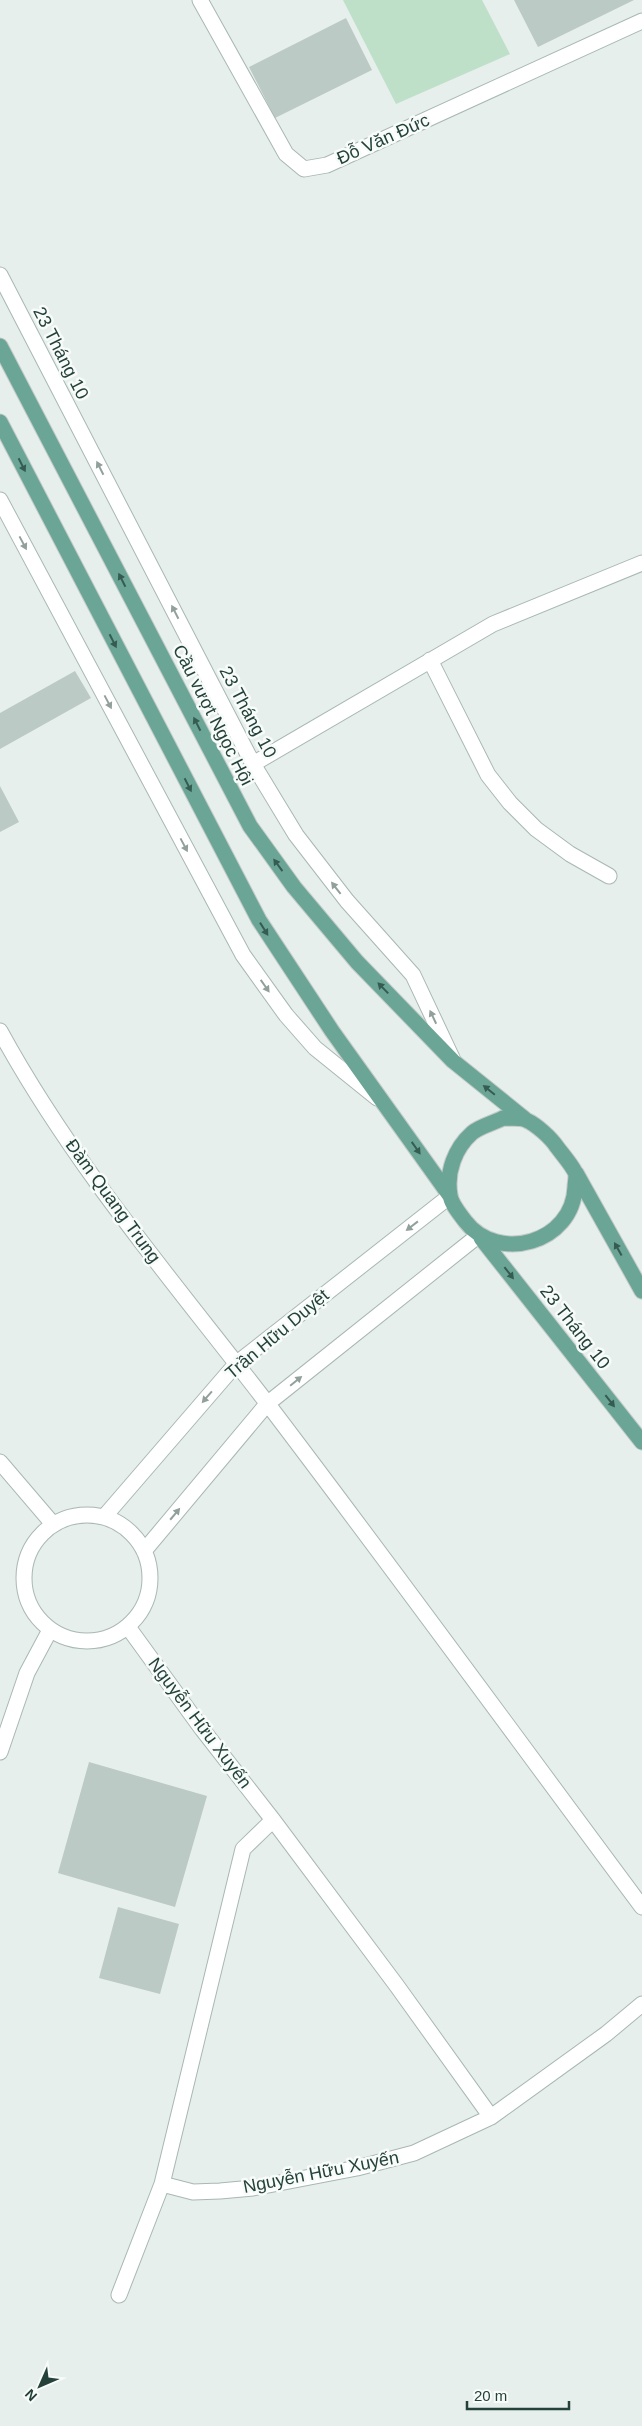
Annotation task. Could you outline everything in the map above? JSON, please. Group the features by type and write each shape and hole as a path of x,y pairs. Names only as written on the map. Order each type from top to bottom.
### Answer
{"main road":[{"name":"Cầu vượt Ngọc Hội","path":"0,346 250,826 294,887 357,962 454,1061"},
{"path":"0,422 259,920 322,1017 450,1196 467,1223 479,1235 499,1244 521,1245 542,1238 552,1232 566,1216 575,1196 576,1174"},
{"name":"23 Tháng 10","path":"454,1061 525,1120"},
{"path":"450,1196 450,1169 458,1148 473,1132 503,1118 525,1120 553,1141 576,1174 642,1291"},
{"name":"23 Tháng 10","path":"479,1235 642,1442"}],"street":[{"name":"Đỗ Văn Đức","path":"200,0 286,154 304,169 327,165 642,21"},
{"name":"23 Tháng 10","path":"0,276 253,764 296,835 347,901 413,975 454,1061"},
{"path":"0,500 243,954 286,1015 315,1048 388,1108"},
{"path":"253,764 493,624 642,563"},
{"path":"430,660 488,774 510,803 536,829 570,854 609,876"},
{"name":"Đàm Quang Trung","path":"0,1031 23,1072 89,1172 267,1404 642,1907"},
{"name":"Trần Hữu Duyệt","path":"104,1517 236,1364 450,1196"},
{"path":"144,1551 267,1404 479,1235"},
{"path":"0,1462 53,1524"},
{"path":"87,1514 104,1517 121,1524 134,1536 144,1551 150,1571 150,1592 141,1611 128,1626 111,1637 90,1642 69,1639 50,1630 36,1615 27,1596 23,1576 27,1556 38,1538 53,1524 69,1517 87,1514"},
{"name":"Nguyễn Hữu Xuyến","path":"128,1626 202,1729 273,1820 491,2116 414,2153 357,2168 253,2188 220,2191 193,2192 162,2184"},
{"path":"0,1752 27,1673 50,1630"},
{"path":"119,2295 162,2184 243,1849 273,1820"},
{"path":"491,2116 606,2034 642,2004"}],"green space":[{"path":"343,0 482,0 510,54 396,104"}],"building":[{"path":"514,0 634,0 538,47"},
{"path":"346,18 372,70 275,118 249,67"},
{"path":"75,671 91,698 0,749 0,713"},
{"path":"0,786 19,822 0,832"},
{"path":"89,1762 207,1796 175,1907 58,1873"},
{"path":"118,1907 179,1924 160,1994 99,1978"}]}
